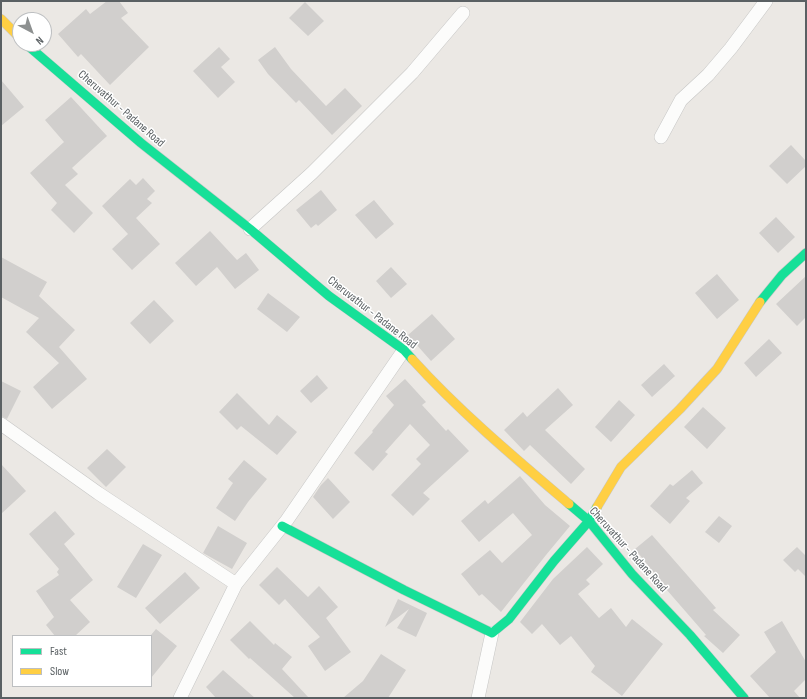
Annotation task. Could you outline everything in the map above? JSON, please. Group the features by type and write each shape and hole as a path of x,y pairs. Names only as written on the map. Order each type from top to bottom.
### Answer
{"main road":[{"path":"1,19 12,30"},
{"name":"Cheruvathur - Padane Road","path":"35,52 141,143 250,229 329,296 404,350 430,379 498,444 589,521 632,574 690,636 744,698"},
{"path":"282,526 404,590 492,633 509,619 554,561 589,521 620,467 680,409 717,369 757,306 782,275 806,253"}],"street":[{"path":"661,137 681,100 708,75 731,48 766,1"},
{"path":"250,229 312,173 412,73 463,13"},
{"path":"180,698 236,584 282,526 404,350"},
{"path":"1,424 98,493 236,584"},
{"path":"478,698 492,633"}],"building":[{"path":"107,1 119,1 128,13 121,18 149,47 110,85 81,54 78,57 58,34 86,9 90,14"},
{"path":"305,2 324,21 308,36 289,18"},
{"path":"219,47 230,59 221,67 235,82 218,98 193,71"},
{"path":"275,47 291,69 326,106 345,88 362,106 332,135 299,100 296,103 268,74 258,60"},
{"path":"1,80 24,107 1,126"},
{"path":"71,97 107,136 72,168 78,174 65,185 93,213 74,233 51,210 57,203 30,173 64,142 45,120"},
{"path":"791,145 806,161 806,166 787,184 769,166"},
{"path":"143,178 155,191 147,199 152,203 136,218 160,244 132,270 112,249 128,234 102,206 130,179 136,185"},
{"path":"321,190 337,210 318,226 316,224 311,228 296,210"},
{"path":"374,200 394,224 376,239 355,215"},
{"path":"776,217 795,237 778,253 759,233"},
{"path":"210,231 237,260 246,253 259,270 235,289 217,267 196,286 175,263"},
{"path":"1,257 47,282 39,296 75,330 59,347 87,379 52,409 33,387 59,363 26,332 39,318 1,297"},
{"path":"391,267 407,284 391,298 376,281"},
{"path":"717,274 739,300 717,319 695,293"},
{"path":"806,276 806,317 797,326 776,304"},
{"path":"268,293 300,317 287,332 257,309"},
{"path":"154,300 174,321 150,344 130,323"},
{"path":"432,314 455,339 431,361 408,335"},
{"path":"769,339 782,353 756,377 744,363"},
{"path":"664,364 675,376 652,397 641,385"},
{"path":"317,375 328,388 311,403 300,391"},
{"path":"405,379 426,402 422,405 446,431 448,429 469,451 423,493 430,499 413,516 391,495 421,464 416,459 430,445 410,424 385,452 388,454 373,471 354,453 394,405 386,396"},
{"path":"1,381 21,391 7,419 1,416"},
{"path":"558,388 573,405 545,430 585,469 571,484 530,445 524,451 504,430 523,412 527,417"},
{"path":"237,393 269,425 277,415 297,432 277,455 241,426 237,430 219,412"},
{"path":"619,400 635,415 611,442 595,427"},
{"path":"703,407 726,428 707,449 684,427"},
{"path":"107,449 126,467 106,487 87,468"},
{"path":"244,460 267,479 235,521 216,508 233,483 228,479"},
{"path":"1,464 26,491 1,514"},
{"path":"692,470 703,483 686,498 690,501 670,524 650,506 670,484 673,486"},
{"path":"520,476 545,505 570,526 501,612 482,594 479,596 461,574 490,550 502,563 532,535 513,513 479,542 461,521 485,500 488,504"},
{"path":"328,478 350,502 333,519 313,497"},
{"path":"55,511 75,534 64,544 93,580 70,600 90,622 76,635 54,635 46,625 54,617 36,591 59,575 57,572 59,569 29,534"},
{"path":"719,516 732,526 719,543 705,532"},
{"path":"218,526 247,543 232,569 203,553"},
{"path":"652,535 716,608 713,610 740,635 723,653 704,636 706,635 653,574 654,573 635,549"},
{"path":"143,544 162,555 136,598 117,587"},
{"path":"587,547 603,564 586,580 590,584 578,594 599,618 611,608 626,627 632,619 663,644 622,696 591,672 595,666 571,636 560,645 542,624 532,634 520,622 553,579"},
{"path":"797,547 806,556 806,577 798,569 795,572 783,560"},
{"path":"277,567 308,597 319,586 338,607 326,618 351,652 325,671 308,646 320,637 285,599 279,605 259,585"},
{"path":"185,572 200,588 160,624 145,608"},
{"path":"398,599 427,613 416,637 397,628 409,609 385,627"},
{"path":"250,621 274,645 275,643 292,657 282,669 309,698 295,698 250,658 249,659 230,640"},
{"path":"782,621 806,662 806,679 794,691 800,698 770,698 750,676 776,652 764,632"},
{"path":"156,629 177,646 152,677 152,635"},
{"path":"381,654 406,670 388,698 343,698 363,681"},
{"path":"223,670 255,698 216,698 206,687"}],"traffic: fast":[{"path":"35,52 141,143 250,229 329,296 404,350 412,359"},
{"path":"760,302 782,275 806,253"},
{"path":"569,504 589,521 632,574 690,635 744,698"},
{"path":"282,526 404,590 492,633 509,619 554,561 589,521 597,507"}],"traffic: slow":[{"path":"1,19 12,30"},
{"path":"597,507 621,467 680,409 717,369 760,302"},
{"path":"412,359 449,398 508,452 569,504"}]}
